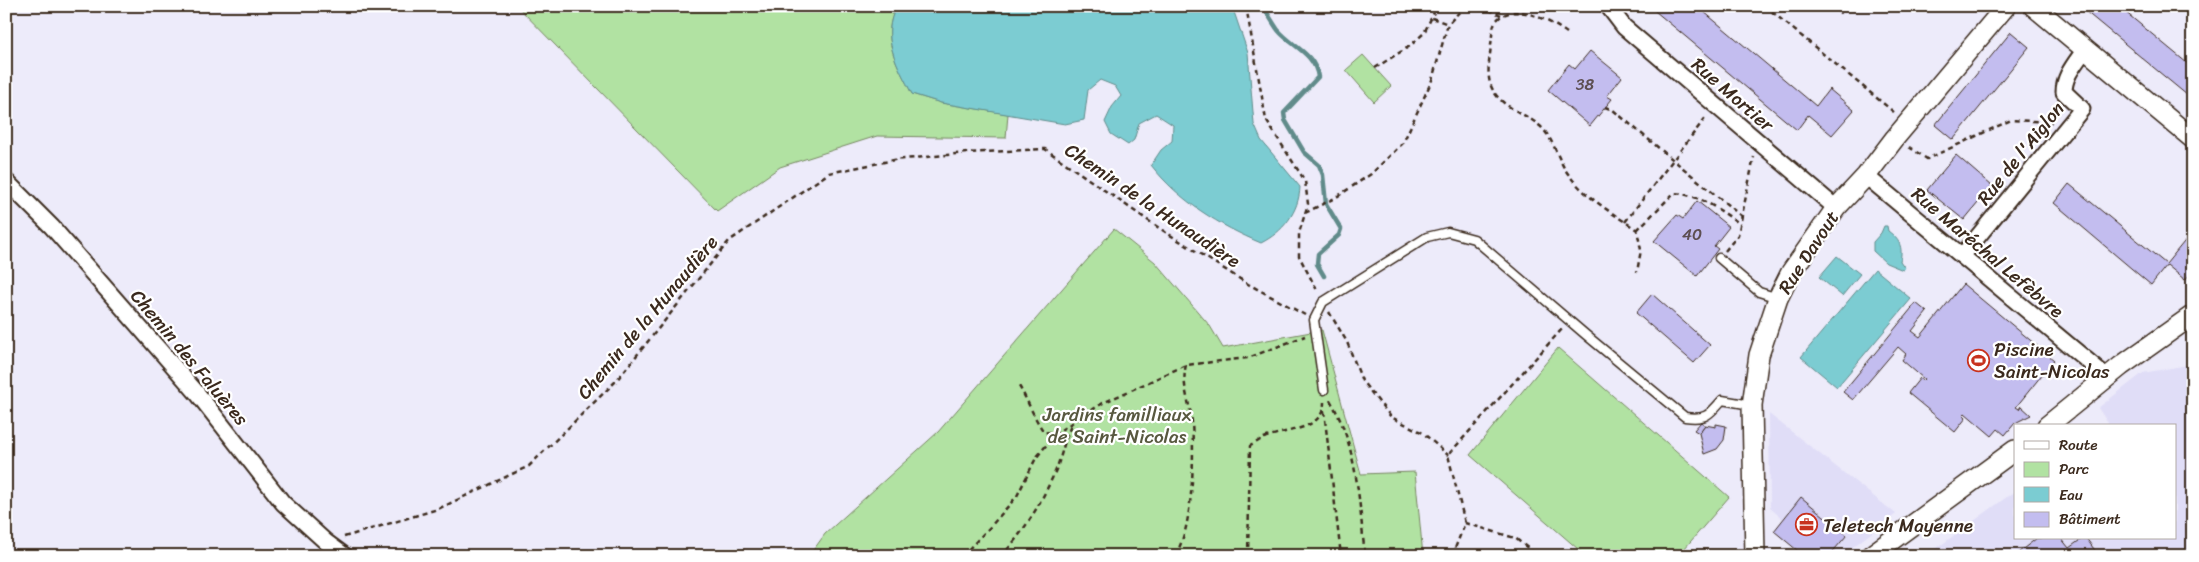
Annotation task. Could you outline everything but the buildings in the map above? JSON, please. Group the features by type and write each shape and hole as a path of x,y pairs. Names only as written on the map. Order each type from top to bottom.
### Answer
{"street":[{"name":"Rue Mortier","path":"1608,6 1624,27 1836,208"},
{"name":"Rue Davout","path":"1755,556 1752,405 1759,355 1778,298 1791,272 1836,208 1866,176 1895,138 2006,6"},
{"path":"2034,6 2193,139"},
{"name":"Rue de l'Aiglon","path":"1962,256 2082,109 2064,92 2064,84 2067,76 2085,49"},
{"name":"Rue Maréchal Lefèbvre","path":"1866,176 2107,377"},
{"name":"Chemin des Faluères","path":"6,181 52,227 197,393 283,503 326,542 345,556"},
{"path":"2049,424 2107,377 2193,315"},
{"path":"1875,554 2014,451"}],"lane":[{"path":"1324,390 1314,320 1323,302 1427,237 1448,232 1474,239 1685,417 1698,419 1710,414 1722,400 1752,405"},
{"path":"1720,258 1759,292 1778,298"}],"path":[{"path":"1246,6 1266,120 1305,181 1308,204 1299,233 1299,256 1347,342 1362,381 1391,416 1423,433 1448,455 1465,523 1452,556"},
{"path":"1375,68 1418,40 1424,33 1438,6"},
{"path":"1306,213 1335,198 1371,174 1403,142 1432,80 1448,24 1465,6"},
{"path":"1480,6 1500,15"},
{"path":"1765,6 1908,123"},
{"path":"1567,33 1532,10 1511,10 1500,15 1494,23 1489,67 1491,85 1501,101 1539,125 1551,138 1558,157 1569,176 1591,197 1637,230 1641,250 1637,272"},
{"path":"1432,18 1448,24"},
{"path":"1625,222 1716,106"},
{"path":"1605,107 1613,110 1741,216"},
{"path":"1895,138 1927,159 2012,120 2071,122"},
{"path":"1720,258 1738,235 1757,141"},
{"name":"Chemin de la Hunaudière","path":"326,542 438,509 529,466 616,381 729,241 829,173 894,160 967,152 1045,149 1159,228 1248,284 1314,320"},
{"path":"1637,230 1674,193 1688,194 1707,202 1739,224"},
{"path":"1448,455 1570,321"},
{"path":"962,556 992,526 1017,496 1036,458 1056,433 1103,403 1186,365 1248,358 1316,332"},
{"path":"1176,556 1186,527 1192,472 1192,421 1185,390 1184,373 1186,365"},
{"path":"1019,386 1044,432 1056,433"},
{"path":"1324,390 1324,410 1341,556"},
{"path":"1324,390 1337,412 1351,448 1365,556"},
{"path":"1248,556 1250,446 1264,438 1316,422 1324,410"},
{"path":"1001,556 1039,504 1056,470 1067,433 1072,423"},
{"path":"1465,523 1515,538 1538,556"}],"shaded area":[{"path":"2193,364 2193,556 1926,556 2014,492 2014,540 2176,540 2176,424 2107,424 2098,408 2143,373"},
{"path":"1769,414 1896,514 1841,556 1804,556 1774,531 1783,519 1770,508"}],"green space":[{"path":"517,6 897,6 892,18 890,40 896,62 912,94 941,103 1008,114 1006,138 877,136 780,167 717,211"},
{"path":"1363,55 1391,86 1374,102 1346,70"},
{"name":"Jardins familliaux de Saint-Nicolas","path":"1114,229 1155,262 1210,326 1223,348 1322,330 1361,474 1415,472 1423,556 809,556 825,534 938,432"},
{"path":"1558,348 1729,497 1678,556 1586,556 1470,455"}],"water":[{"path":"897,6 1232,6 1248,53 1254,124 1261,140 1300,187 1297,205 1293,213 1283,227 1261,243 1230,229 1201,211 1174,190 1151,165 1161,150 1172,141 1173,125 1156,114 1139,123 1134,140 1128,145 1111,134 1105,122 1112,107 1121,96 1115,86 1100,80 1088,90 1084,120 1065,124 941,103 912,94 896,62 890,40 892,18"},
{"path":"1884,226 1887,226 1888,231 1900,244 1900,261 1905,268 1903,270 1886,263 1873,251 1873,242"},
{"path":"1837,256 1860,274 1842,296 1819,277"},
{"path":"1875,269 1911,299 1837,387 1801,357"}],"waterway":[{"path":"1263,6 1283,36 1302,50 1312,62 1318,77 1284,113 1285,120 1304,152 1319,165 1323,175 1326,204 1341,229 1339,235 1318,254 1317,264 1324,276"}],"place":[{"name":"Piscine Saint-Nicolas","path":"1978,360"},
{"name":"Teletech Mayenne","path":"1807,525"}]}
